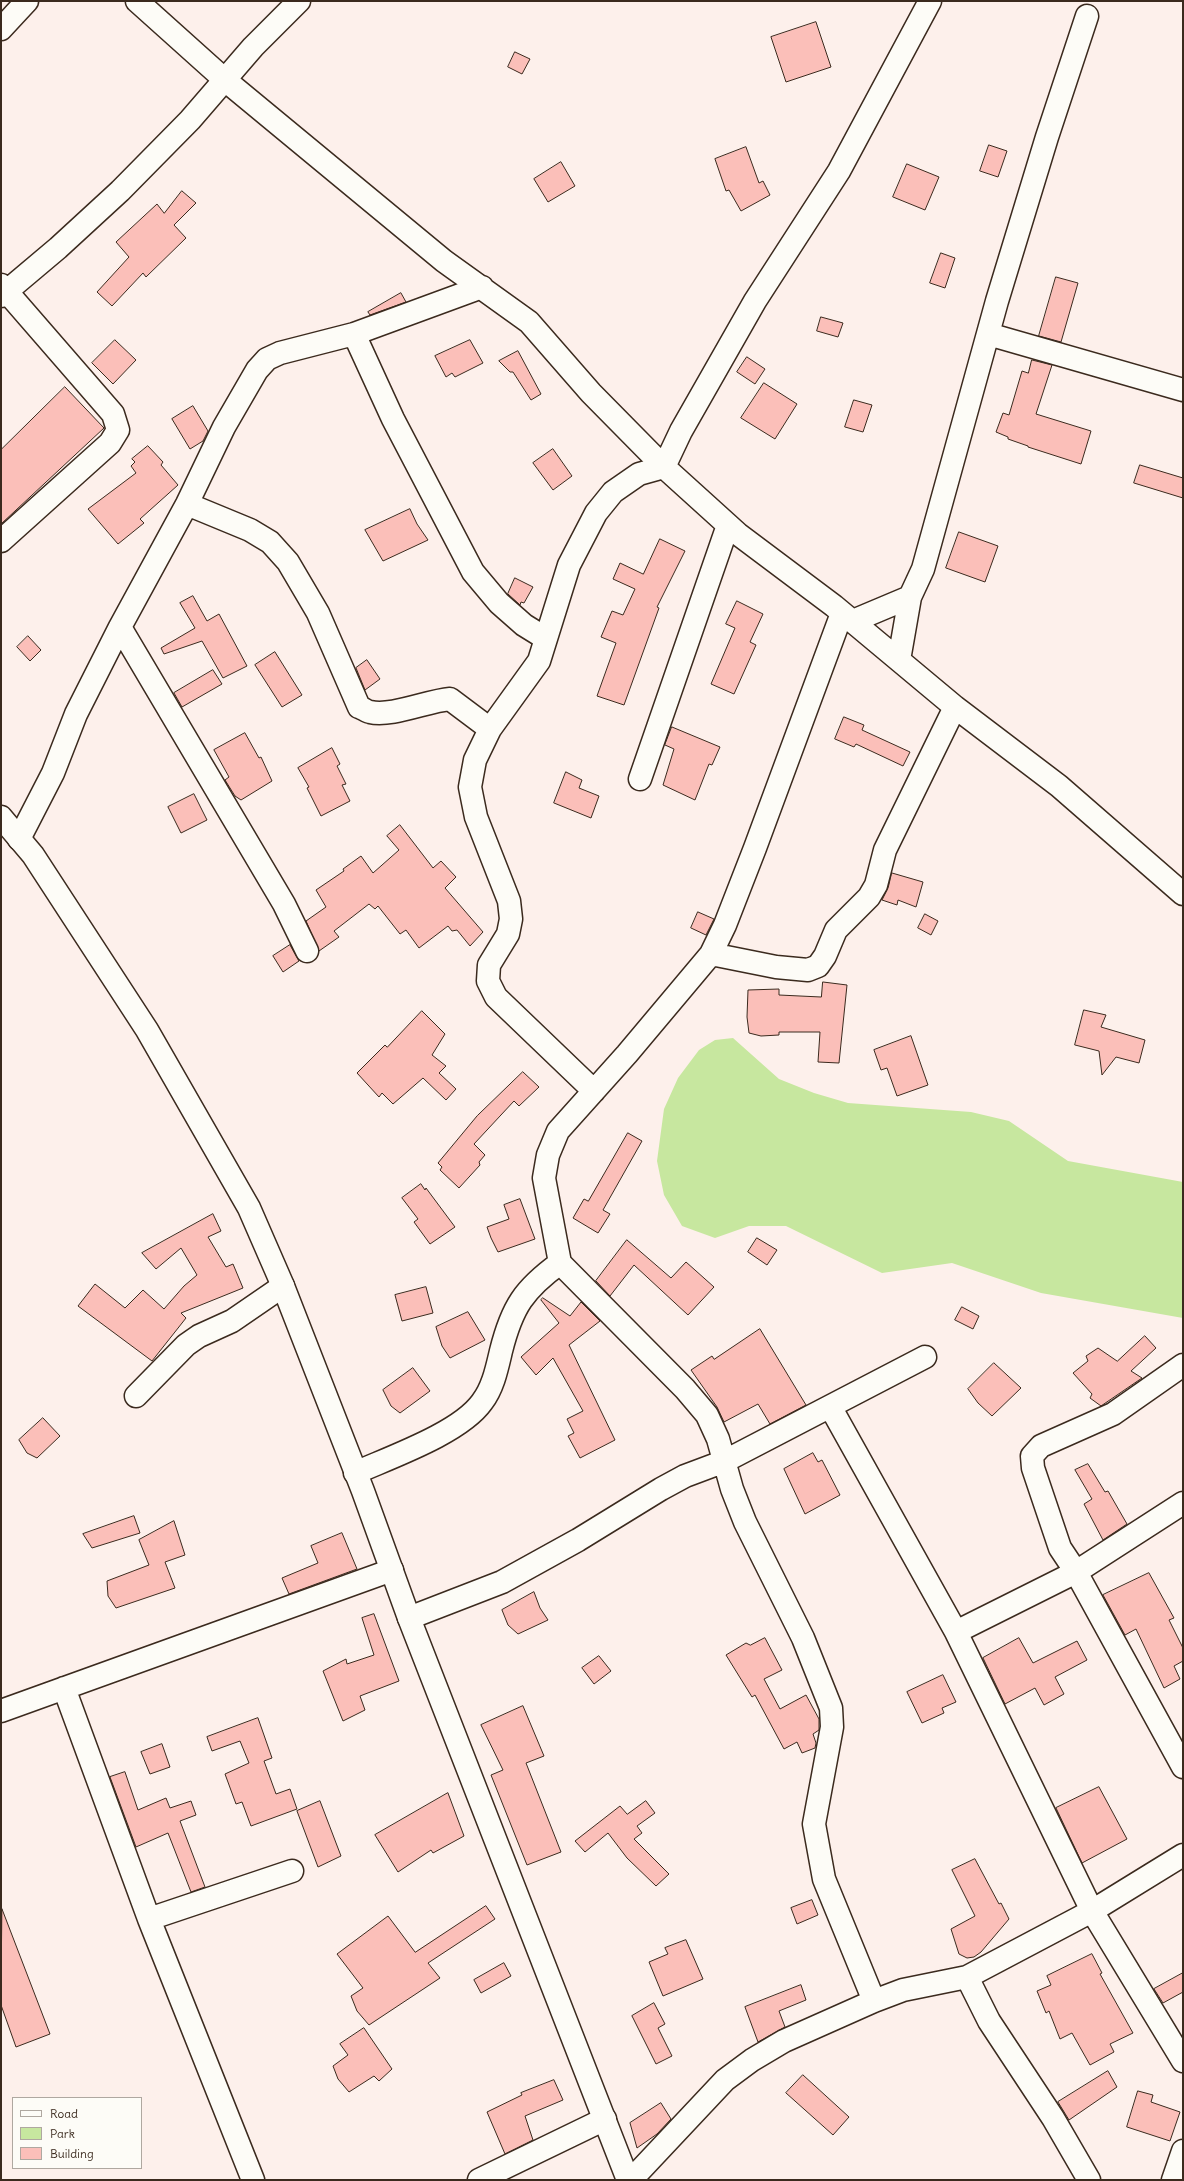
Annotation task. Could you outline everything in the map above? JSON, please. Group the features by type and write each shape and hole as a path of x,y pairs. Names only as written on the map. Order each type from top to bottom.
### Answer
{"main road":[{"path":"1,29 28,1"},
{"path":"137,1 225,80 444,261 529,322 591,393 664,467 728,525 847,617 955,707 1059,786 1183,894"},
{"path":"1,541 110,443 118,430 113,414 3,291 58,248 120,191 190,120 253,47 300,1"},
{"path":"594,1091 496,997 488,981 489,965 508,934 511,919 509,901 476,817 470,787 476,760 490,729 539,661 569,565 596,513 613,492 639,474 664,467 681,431 755,301 838,171 930,1"},
{"path":"899,660 910,597 923,569 988,334 1047,137 1087,16"},
{"path":"19,839 53,773 76,714 120,627 186,504 224,426 257,370 267,359 280,353 354,334 482,288"},
{"path":"354,334 393,419 473,572 499,602 524,625 545,638"},
{"path":"988,334 1183,390"},
{"path":"186,504 250,530 270,542 288,562 318,612 359,707 370,712 383,712 416,707 434,700 450,699 469,711 490,729"},
{"path":"640,780 728,525"},
{"path":"847,617 910,597"},
{"path":"847,617 725,926 711,954 558,1131 548,1155 544,1178 560,1263 685,1389 703,1410 718,1439 732,1489 746,1522 803,1638 830,1708 832,1727 814,1824 824,1879 874,2001"},
{"path":"120,627 284,904 307,951"},
{"path":"711,954 776,967 808,970 818,966 825,956 836,930 868,896 876,885 885,850 955,707"},
{"path":"1,817 19,839 61,898 147,1030 249,1208 283,1286 409,1618 628,2180"},
{"path":"355,1473 435,1437 467,1417 482,1402 498,1366 504,1338 516,1306 530,1288 560,1263"},
{"path":"136,1396 186,1345 199,1336 232,1321 283,1286"},
{"path":"409,1618 502,1582 578,1540 661,1489 686,1476 725,1461 831,1408 925,1357"},
{"path":"1183,1365 1113,1414 1040,1446 1032,1456 1033,1468 1060,1548 1076,1572 1183,1767"},
{"path":"831,1408 956,1632 1092,1912 1183,2061"},
{"path":"956,1632 1076,1572 1183,1503"},
{"path":"1,1711 392,1570"},
{"path":"64,1688 149,1919 254,2180"},
{"path":"631,2180 725,2080 752,2060 784,2041 874,2001 903,1990 967,1977 1092,1912 1183,1855"},
{"path":"149,1919 292,1871"},
{"path":"967,1977 989,2021 1049,2112 1089,2180"},
{"path":"479,2180 605,2119"},
{"path":"1173,2180 1183,2151"}],"green space":[{"path":"733,1038 779,1079 814,1093 848,1103 971,1112 1009,1121 1068,1161 1183,1182 1183,1318 1041,1293 952,1263 882,1273 786,1226 749,1226 715,1238 682,1226 664,1195 657,1161 664,1109 678,1078 699,1050 715,1040"}],"building":[{"path":"816,22 831,67 786,82 771,37"},
{"path":"515,52 530,59 522,74 508,67"},
{"path":"989,145 1007,151 998,177 980,171"},
{"path":"746,147 759,183 763,181 770,195 741,211 729,190 726,191 715,159"},
{"path":"561,162 575,186 548,202 534,179"},
{"path":"907,164 939,177 925,210 893,197"},
{"path":"182,191 196,203 174,225 186,238 146,277 143,273 112,306 97,292 129,257 116,242 157,204 164,213"},
{"path":"941,253 955,258 945,288 930,283"},
{"path":"1056,277 1078,283 1061,342 1039,336"},
{"path":"401,293 406,302 370,315 368,312"},
{"path":"821,317 843,323 838,337 817,331"},
{"path":"115,340 136,360 113,384 92,363"},
{"path":"470,340 483,363 455,377 452,373 446,377 435,356"},
{"path":"518,351 541,394 531,400 513,372 510,372 499,361"},
{"path":"747,357 765,369 755,384 737,372"},
{"path":"1032,360 1052,365 1036,414 1091,431 1081,464 1028,447 1008,439 1008,437 996,432 1003,413 1009,415 1022,371 1028,373"},
{"path":"764,383 797,404 775,439 741,418"},
{"path":"65,387 104,428 1,524 1,450"},
{"path":"854,400 872,405 863,432 845,427"},
{"path":"193,406 208,431 203,441 190,449 172,419"},
{"path":"148,446 163,462 161,465 178,485 140,519 144,523 118,544 88,509 136,473 131,466 135,462 132,459"},
{"path":"553,449 572,476 553,490 533,463"},
{"path":"1140,465 1183,478 1183,498 1134,483"},
{"path":"410,509 417,524 428,540 383,561 365,530"},
{"path":"959,532 998,546 985,582 946,568"},
{"path":"660,539 685,551 657,607 659,608 624,705 597,696 616,643 601,637 612,611 623,615 635,589 613,579 620,563 643,574"},
{"path":"515,578 533,587 524,603 521,602 520,605 508,594"},
{"path":"193,596 207,621 219,614 247,666 223,678 202,641 164,654 161,648 195,628 180,603"},
{"path":"737,601 763,614 750,642 756,645 734,694 711,684 735,628 726,624"},
{"path":"28,636 41,650 30,661 17,647"},
{"path":"275,652 302,695 282,707 255,665"},
{"path":"367,660 380,679 365,690 356,668"},
{"path":"213,670 222,684 182,707 174,693"},
{"path":"844,717 864,725 862,730 910,752 903,766 856,744 854,747 835,739"},
{"path":"672,727 720,747 712,765 709,764 695,800 663,785 674,749 665,745"},
{"path":"245,733 259,758 261,757 272,781 241,800 235,796 225,780 229,777 214,750"},
{"path":"332,748 340,764 337,766 346,784 342,785 350,801 321,816 307,788 309,787 298,768"},
{"path":"566,772 582,780 579,788 599,796 591,818 554,803"},
{"path":"194,794 207,820 181,833 168,807"},
{"path":"400,825 433,868 441,861 456,877 445,888 483,932 470,946 457,930 452,931 448,926 419,948 406,930 400,934 378,906 375,909 369,904 334,931 339,937 319,951 306,921 326,907 316,890 344,871 343,869 361,856 373,873 399,850 387,836"},
{"path":"892,873 923,882 916,907 898,900 897,905 882,900 888,888"},
{"path":"698,912 714,919 706,935 691,928"},
{"path":"925,914 938,921 931,935 918,928"},
{"path":"290,945 299,961 283,972 273,956"},
{"path":"823,982 847,985 839,1063 818,1062 820,1032 779,1032 779,1035 761,1036 749,1033 747,1017 748,990 779,989 779,995 821,997"},
{"path":"1084,1010 1106,1015 1101,1027 1145,1040 1139,1063 1116,1057 1102,1075 1099,1051 1075,1045"},
{"path":"422,1011 445,1034 432,1055 446,1066 439,1073 456,1089 446,1100 423,1078 393,1104 382,1093 379,1097 357,1073 385,1045 387,1047"},
{"path":"911,1036 928,1085 897,1096 887,1068 881,1070 874,1050"},
{"path":"523,1072 539,1087 519,1106 514,1101 474,1144 485,1155 479,1162 480,1165 459,1188 440,1170 442,1167 438,1163 477,1116"},
{"path":"628,1133 642,1141 603,1210 610,1214 598,1233 573,1218 584,1199 588,1201"},
{"path":"421,1184 425,1190 426,1188 455,1227 430,1244 414,1222 418,1219 402,1198"},
{"path":"520,1199 535,1239 498,1252 487,1227 509,1219 504,1205"},
{"path":"213,1214 221,1231 208,1237 226,1267 233,1264 243,1288 181,1313 186,1318 152,1361 78,1306 95,1284 125,1308 143,1290 164,1309 184,1286 197,1275 181,1248 156,1269 142,1253"},
{"path":"757,1238 777,1250 767,1265 748,1252"},
{"path":"627,1240 671,1278 686,1262 714,1287 688,1315 634,1265 610,1296 596,1281"},
{"path":"426,1287 433,1313 402,1321 395,1295"},
{"path":"543,1298 570,1316 581,1302 600,1321 569,1345 615,1440 580,1458 568,1436 574,1433 567,1419 583,1411 553,1358 536,1375 521,1357 559,1323 541,1300"},
{"path":"962,1307 979,1316 973,1329 955,1320"},
{"path":"468,1312 485,1340 450,1358 442,1346 436,1327"},
{"path":"760,1329 806,1405 770,1424 758,1404 724,1422 717,1407 691,1370 712,1356 714,1359"},
{"path":"1145,1336 1156,1348 1131,1371 1142,1378 1101,1406 1090,1398 1092,1394 1073,1373 1088,1361 1086,1356 1098,1348 1117,1361"},
{"path":"994,1363 1021,1388 992,1416 978,1403 968,1389"},
{"path":"413,1368 430,1391 400,1413 391,1406 383,1390"},
{"path":"43,1418 60,1436 37,1458 27,1453 19,1440"},
{"path":"813,1453 818,1462 822,1460 840,1495 805,1514 784,1469"},
{"path":"1088,1464 1105,1492 1108,1491 1127,1524 1103,1540 1084,1504 1092,1499 1075,1470"},
{"path":"134,1516 140,1533 92,1548 83,1534"},
{"path":"174,1521 185,1555 165,1562 175,1588 116,1608 108,1596 107,1581 149,1565 139,1540"},
{"path":"342,1533 357,1569 289,1594 282,1578 318,1563 311,1546"},
{"path":"1149,1573 1174,1618 1169,1620 1183,1648 1183,1661 1174,1666 1180,1679 1164,1688 1136,1629 1125,1635 1103,1595"},
{"path":"534,1592 540,1608 548,1620 518,1634 508,1625 502,1610"},
{"path":"374,1614 399,1681 360,1696 365,1710 343,1721 323,1671 346,1659 347,1664 374,1655 362,1618"},
{"path":"765,1638 782,1670 764,1679 780,1709 806,1695 819,1719 819,1730 813,1734 816,1743 815,1748 802,1753 797,1742 784,1749 755,1695 752,1697 726,1655 746,1643 750,1645"},
{"path":"1019,1638 1033,1663 1077,1641 1087,1660 1055,1677 1064,1694 1044,1705 1035,1688 1005,1704 983,1658"},
{"path":"599,1656 611,1671 594,1684 582,1668"},
{"path":"943,1675 956,1702 942,1708 944,1713 922,1723 907,1692"},
{"path":"523,1706 544,1756 526,1763 561,1852 527,1865 491,1775 503,1770 481,1725"},
{"path":"258,1718 272,1758 264,1761 276,1794 290,1789 297,1809 251,1826 242,1802 236,1804 225,1774 249,1763 240,1741 212,1751 207,1737"},
{"path":"162,1744 170,1767 150,1774 141,1752"},
{"path":"125,1772 138,1810 166,1798 170,1808 191,1801 196,1815 180,1821 205,1887 191,1892 168,1833 136,1847 110,1777"},
{"path":"1099,1787 1127,1839 1082,1863 1056,1808"},
{"path":"448,1793 464,1836 433,1853 431,1850 398,1872 375,1835"},
{"path":"320,1801 341,1856 318,1867 297,1811"},
{"path":"646,1801 655,1813 637,1826 642,1833 634,1839 669,1874 656,1886 627,1858 608,1833 585,1852 575,1841 620,1806 627,1814"},
{"path":"975,1859 999,1904 1001,1903 1009,1919 981,1952 974,1957 967,1958 959,1954 951,1929 975,1916 952,1870"},
{"path":"812,1900 818,1915 797,1924 791,1908"},
{"path":"486,1906 495,1919 428,1963 440,1978 369,2025 357,2011 351,1996 363,1988 337,1954 388,1916 415,1952"},
{"path":"2,1909 50,2034 16,2047 1,2005"},
{"path":"686,1940 703,1979 663,1996 649,1962 668,1954 665,1948"},
{"path":"1092,1954 1102,1973 1100,1974 1133,2033 1110,2044 1114,2052 1090,2065 1072,2033 1060,2039 1049,2011 1046,2013 1037,1991 1051,1985 1047,1976"},
{"path":"504,1963 511,1976 481,1993 474,1980"},
{"path":"1183,1973 1183,1992 1163,2003 1154,1989"},
{"path":"801,1985 806,2000 779,2011 785,2027 758,2042 745,2007"},
{"path":"654,2003 665,2024 658,2028 672,2056 656,2064 632,2016"},
{"path":"364,2028 392,2069 379,2081 374,2076 349,2092 338,2079 333,2066 348,2055 340,2044"},
{"path":"1108,2071 1117,2087 1069,2120 1058,2102"},
{"path":"803,2075 849,2117 833,2135 786,2093"},
{"path":"554,2080 563,2100 525,2116 533,2140 505,2154 487,2112 522,2095 521,2093"},
{"path":"1138,2091 1153,2095 1151,2102 1180,2112 1170,2141 1127,2127"},
{"path":"661,2103 671,2119 657,2134 637,2148 630,2123"}]}
